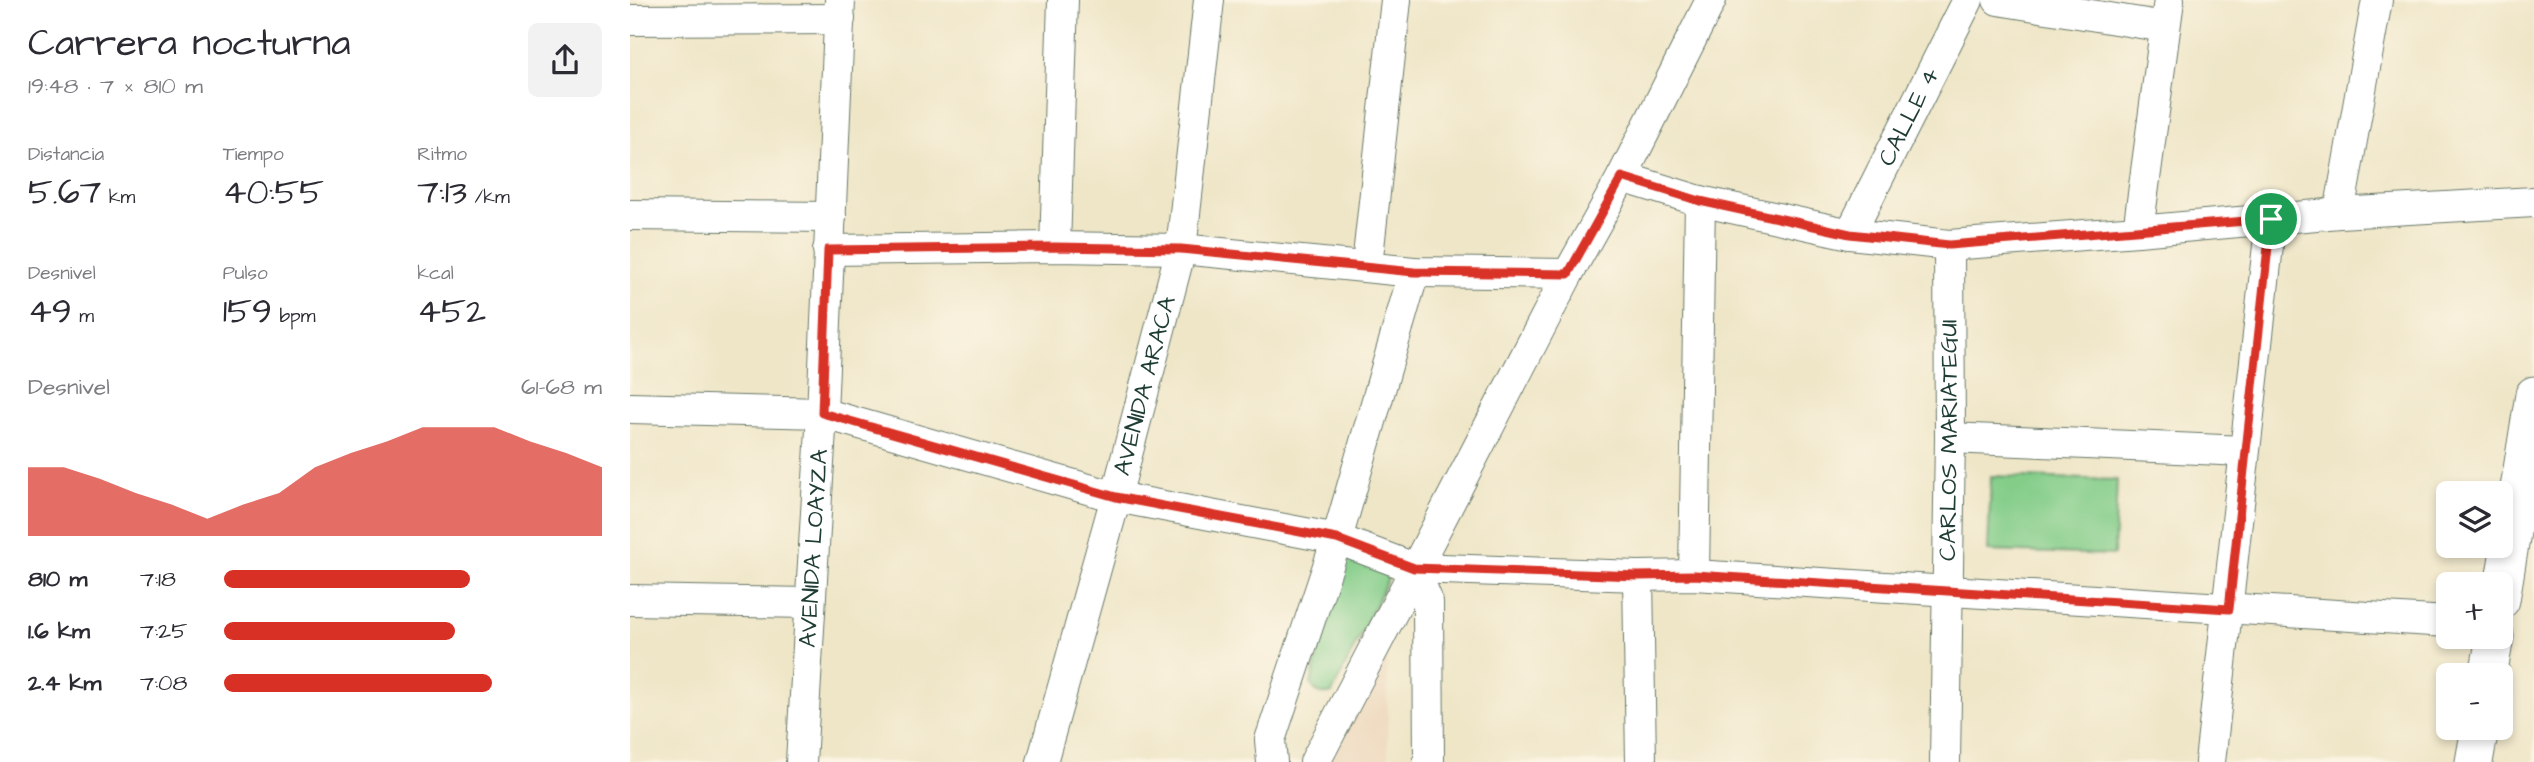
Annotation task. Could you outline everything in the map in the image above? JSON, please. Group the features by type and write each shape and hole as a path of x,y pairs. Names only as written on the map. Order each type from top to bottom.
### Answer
{"street":[{"path":"1055,247 1063,0"},
{"name":"AVENIDA ARACA","path":"1042,762 1116,497 1181,249 1209,0"},
{"path":"1367,266 1396,0"},
{"path":"1315,762 1568,274 1622,177 1710,0"},
{"name":"CALLE 4","path":"1850,234 1968,0"},
{"path":"1998,0 2167,13 2138,231"},
{"path":"2339,213 2377,0"},
{"path":"630,20 840,10"},
{"name":"AVENIDA LOAYZA","path":"801,762 822,413 840,10"},
{"path":"1622,177 1700,201 1850,234 1949,245 2339,213 2534,202"},
{"path":"1694,575 1700,201"},
{"path":"630,215 831,217"},
{"path":"2210,762 2271,219"},
{"name":"CARLOS MARIATEGUI","path":"1944,762 1950,438 1949,245"},
{"path":"828,250 1055,247 1181,249 1414,272 1568,274"},
{"path":"1272,762 1270,740 1337,539 1414,272"},
{"path":"2506,572 2534,395"},
{"path":"630,408 822,413 1116,497 1337,539 1414,568 1638,576 1694,575 2436,621"},
{"path":"1950,438 2244,451"},
{"path":"1414,568 1428,602 1429,762"},
{"path":"1638,576 1641,762"},
{"path":"630,600 809,603"},
{"path":"2474,762 2478,740"}],"shaded area":[{"path":"1382,658 1387,660 1388,762 1327,762"}],"green space":[{"path":"1991,476 2117,480 2114,555 1988,551"},
{"path":"1347,558 1384,568 1388,579 1332,693 1322,694 1311,684 1339,563"}],"route":[{"path":"1622,177 1700,201 1850,234 1949,245 2271,219 2229,609 1694,575 1638,576 1414,568 1337,539 1116,497 822,413 828,250 1055,247 1181,249 1414,272 1568,274 1622,177"}]}
